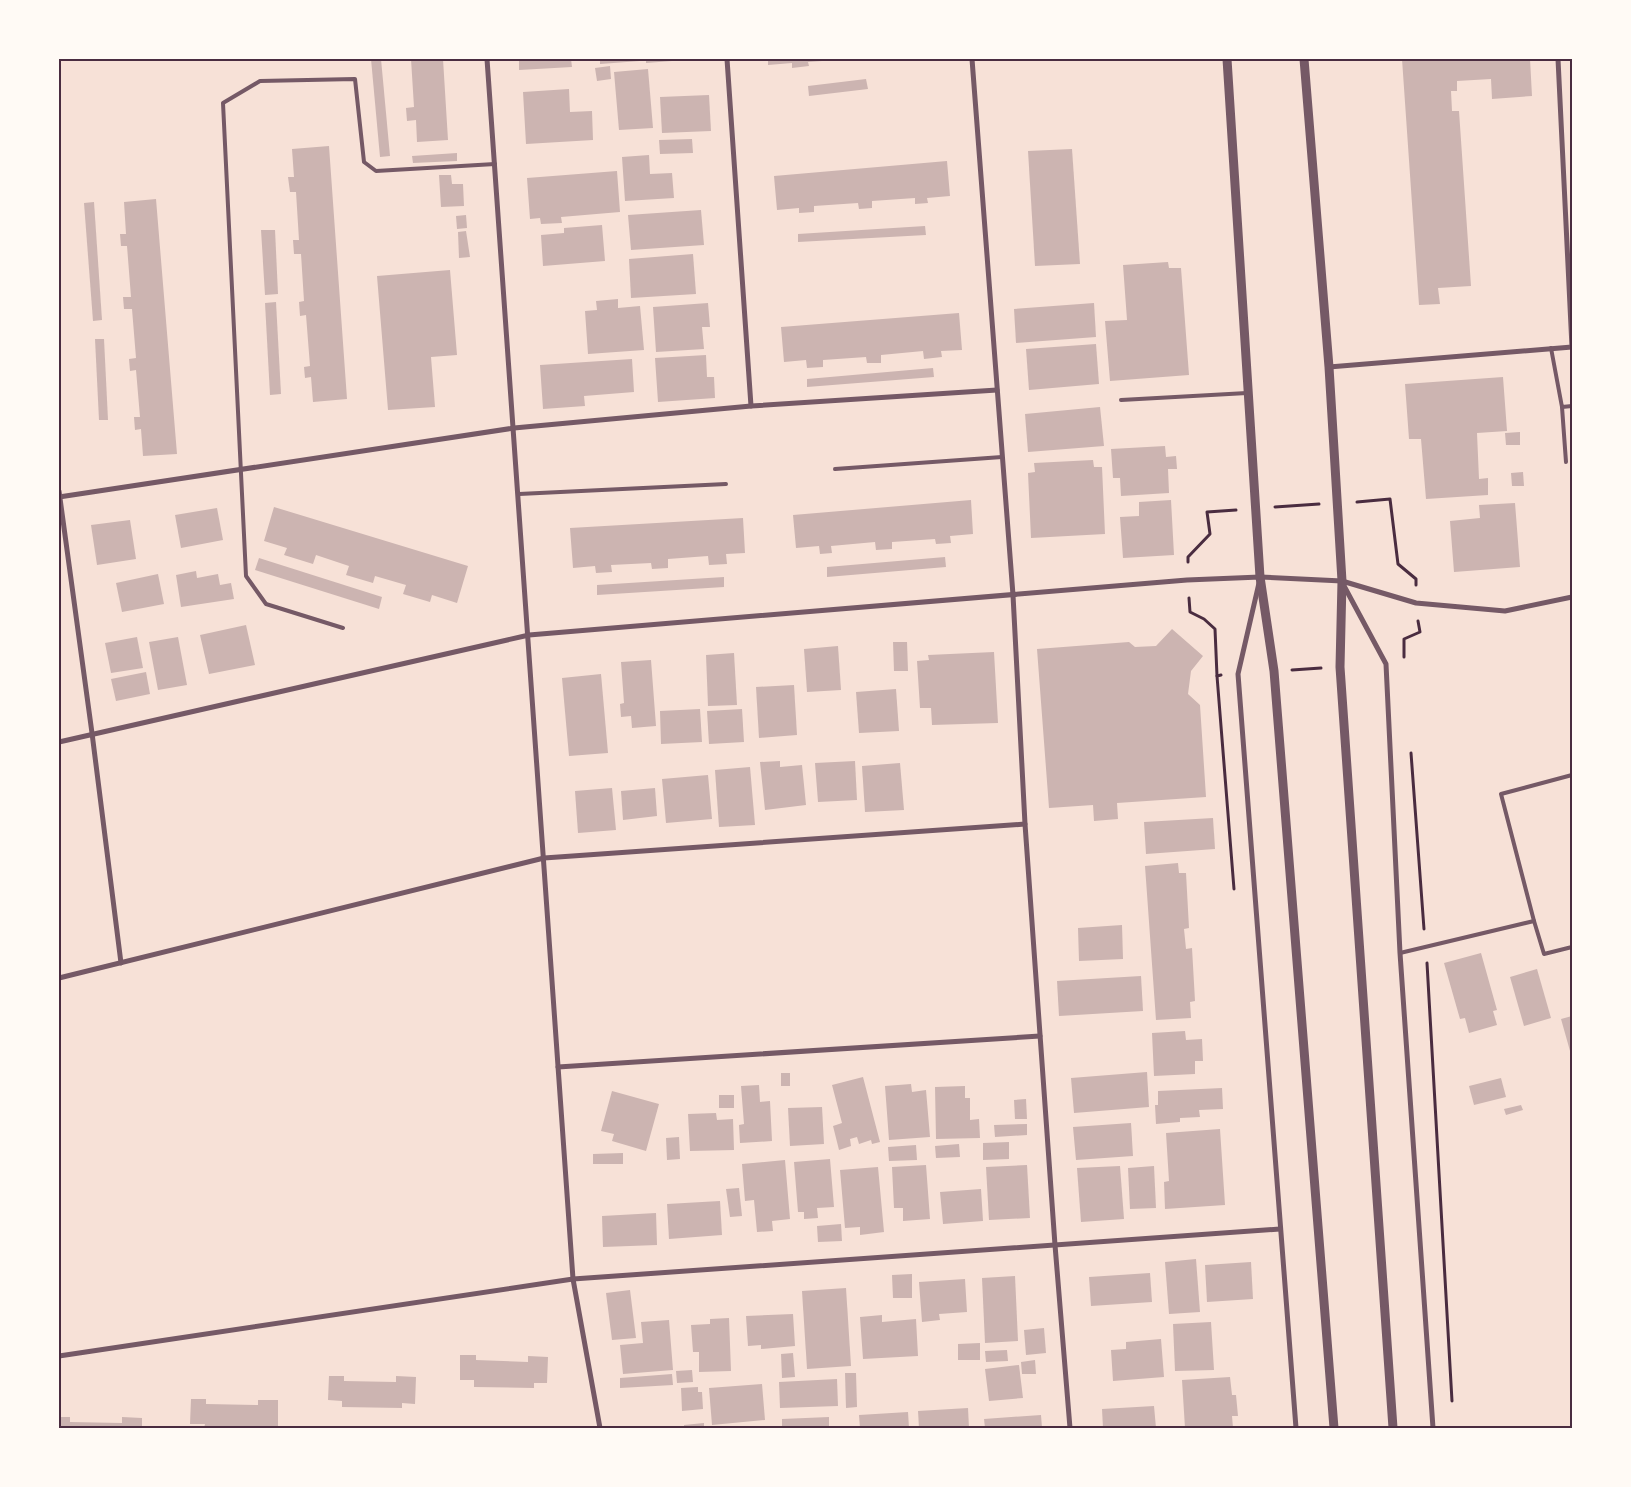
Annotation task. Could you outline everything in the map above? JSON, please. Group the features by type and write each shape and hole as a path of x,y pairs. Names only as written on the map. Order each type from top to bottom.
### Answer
{"street":[{"path":"487,59 573,1280 600,1428"},
{"path":"727,59 751,406"},
{"path":"972,59 1013,594 1024,824 1070,1428"},
{"path":"1227,59 1260,577 1275,681 1334,1428"},
{"path":"1304,59 1329,367 1342,581 1340,667 1393,1428"},
{"path":"1329,367 1572,347 1558,59"},
{"path":"121,963 59,495 514,428 751,406 997,390"},
{"path":"1260,577 1238,674 1296,1428"},
{"path":"59,742 529,635 1187,580 1260,577 1342,581 1416,602 1505,611 1572,596"},
{"path":"1342,581 1386,664 1400,953 1433,1428"},
{"path":"59,978 544,858 1024,824"},
{"path":"558,1067 1040,1036"},
{"path":"59,1356 573,1280 1280,1229"}],"lane":[{"path":"343,628 266,604 246,576 223,103 260,81 355,79 364,162 376,171 495,164"},
{"path":"1551,348 1562,407 1566,462"},
{"path":"1121,400 1249,393"},
{"path":"1562,407 1572,406"},
{"path":"835,469 1002,457"},
{"path":"518,494 726,484"},
{"path":"1572,775 1501,794 1544,954 1572,947"},
{"path":"1400,953 1534,921"}],"path":[{"path":"1411,751 1426,947 1452,1409"}],"building":[{"path":"371,59 381,59 390,156 380,157"},
{"path":"411,59 443,59 448,140 417,142 416,120 407,121 406,108 414,107"},
{"path":"519,59 571,59 572,67 519,70"},
{"path":"600,59 640,59 640,61 600,64"},
{"path":"646,59 685,59 685,60 646,63"},
{"path":"768,59 836,60 808,62 809,66 792,68 792,63 768,65"},
{"path":"1402,59 1455,59 1455,61 1530,59 1532,96 1492,99 1491,79 1457,81 1457,91 1451,91 1452,111 1459,111 1471,286 1438,288 1440,304 1419,305"},
{"path":"610,66 611,79 597,81 595,68"},
{"path":"648,69 653,128 619,130 614,72"},
{"path":"866,79 868,89 809,96 808,86"},
{"path":"569,89 570,112 592,111 593,140 526,144 523,92"},
{"path":"709,95 711,131 662,133 660,97"},
{"path":"692,139 693,153 660,154 659,140"},
{"path":"329,146 347,399 313,402 311,377 305,378 304,367 310,366 306,315 300,316 299,302 304,301 301,254 294,254 293,240 299,240 296,192 290,192 288,177 294,177 292,149"},
{"path":"1072,149 1080,264 1035,266 1028,151"},
{"path":"457,153 457,161 413,163 412,156"},
{"path":"649,155 650,174 672,173 674,198 625,201 622,157"},
{"path":"947,161 950,196 927,198 928,203 915,204 915,198 872,201 872,208 859,209 858,203 814,206 814,212 799,213 799,208 777,210 774,176"},
{"path":"617,171 620,212 561,217 562,223 541,224 540,218 530,219 527,178"},
{"path":"439,175 451,175 452,184 463,184 464,206 441,207"},
{"path":"156,199 177,454 143,456 141,429 135,430 134,417 140,417 136,370 130,371 129,359 136,358 132,309 124,309 123,297 131,297 127,246 121,246 120,234 126,234 124,202"},
{"path":"94,202 102,320 93,321 84,203"},
{"path":"701,210 704,245 631,250 628,215"},
{"path":"466,215 467,228 457,229 456,216"},
{"path":"602,225 605,261 543,266 541,235 564,233 564,228"},
{"path":"925,226 926,235 798,242 798,234"},
{"path":"261,230 275,230 278,294 265,295"},
{"path":"466,231 470,257 459,258 458,232"},
{"path":"693,254 696,294 631,298 629,259"},
{"path":"1168,262 1169,268 1181,268 1189,375 1110,381 1105,321 1127,320 1123,265"},
{"path":"450,270 457,355 431,357 435,407 388,410 377,276"},
{"path":"618,299 618,308 640,306 644,350 588,354 585,311 597,310 596,301"},
{"path":"276,302 281,394 270,395 265,303"},
{"path":"708,303 710,327 702,327 704,349 656,352 653,307"},
{"path":"1094,303 1096,337 1016,343 1014,309"},
{"path":"959,313 962,350 941,351 942,357 924,359 923,351 881,355 881,363 867,363 866,357 823,360 823,367 807,368 806,360 784,362 781,327"},
{"path":"95,339 104,339 108,420 99,420"},
{"path":"1096,344 1099,384 1029,390 1026,349"},
{"path":"706,355 707,377 714,377 715,398 658,402 655,358"},
{"path":"632,359 634,392 584,396 585,406 543,409 540,365"},
{"path":"933,368 934,377 807,387 807,379"},
{"path":"1503,377 1507,431 1477,433 1479,479 1488,478 1488,495 1426,499 1421,439 1409,439 1405,384"},
{"path":"1100,407 1104,446 1028,452 1025,414"},
{"path":"1520,432 1520,445 1506,445 1505,433"},
{"path":"1165,446 1166,457 1176,456 1177,469 1168,469 1169,493 1121,496 1120,478 1113,478 1111,449"},
{"path":"1093,460 1094,467 1102,467 1105,534 1031,538 1028,473 1035,472 1034,463"},
{"path":"1523,472 1524,486 1512,486 1511,473"},
{"path":"971,500 973,534 950,536 951,543 936,544 935,539 892,542 892,549 876,550 875,542 831,546 832,553 820,554 819,546 796,548 793,515"},
{"path":"1171,500 1174,555 1123,558 1120,517 1139,516 1139,502"},
{"path":"1515,503 1520,567 1454,572 1450,521 1480,518 1479,505"},
{"path":"274,507 468,566 457,603 432,595 430,602 403,594 406,585 375,576 373,583 346,575 349,566 316,555 313,564 284,555 287,548 264,541"},
{"path":"217,508 223,540 181,548 175,515"},
{"path":"743,518 745,553 726,554 727,564 709,565 708,556 668,559 668,568 652,569 651,563 611,565 612,572 596,573 595,566 573,568 570,528"},
{"path":"130,520 136,559 97,565 91,525"},
{"path":"945,557 946,567 827,577 827,567"},
{"path":"259,558 382,597 379,609 255,570"},
{"path":"196,571 197,578 218,574 220,585 231,583 234,599 181,607 176,575"},
{"path":"158,574 164,604 122,612 116,583"},
{"path":"724,577 724,587 597,595 597,585"},
{"path":"246,625 255,665 209,674 200,635"},
{"path":"1172,629 1203,656 1191,671 1188,694 1200,705 1206,797 1117,803 1118,819 1094,821 1093,805 1049,808 1037,649 1129,642 1135,647 1156,646"},
{"path":"137,637 143,668 111,673 105,643"},
{"path":"178,637 187,685 158,690 149,642"},
{"path":"893,642 907,642 908,671 894,671"},
{"path":"838,646 841,690 807,692 804,649"},
{"path":"994,652 998,723 932,725 931,708 920,708 917,661 929,660 928,655"},
{"path":"734,653 737,705 708,706 706,655"},
{"path":"651,660 656,726 632,728 631,716 621,717 620,704 624,703 621,662"},
{"path":"146,672 150,694 116,701 111,679"},
{"path":"601,674 608,753 569,756 562,678"},
{"path":"794,685 797,735 759,738 756,687"},
{"path":"896,689 899,731 859,733 856,692"},
{"path":"700,709 702,742 661,744 660,711"},
{"path":"742,709 744,742 709,744 707,711"},
{"path":"780,761 780,767 802,765 806,805 765,810 760,762"},
{"path":"855,761 857,800 818,802 815,763"},
{"path":"900,763 904,810 865,812 862,766"},
{"path":"750,767 755,825 719,827 715,770"},
{"path":"708,775 712,819 666,823 662,779"},
{"path":"612,788 616,830 578,833 575,791"},
{"path":"655,788 657,816 623,820 621,791"},
{"path":"1213,818 1215,849 1146,854 1144,822"},
{"path":"1178,863 1179,873 1186,873 1189,928 1184,929 1186,949 1192,948 1195,1001 1190,1002 1191,1018 1156,1020 1145,866"},
{"path":"1122,925 1123,959 1079,961 1078,928"},
{"path":"1481,953 1497,1010 1493,1011 1497,1025 1469,1033 1465,1018 1460,1019 1444,963"},
{"path":"1537,969 1551,1018 1524,1026 1510,977"},
{"path":"1141,976 1143,1011 1059,1016 1057,981"},
{"path":"1572,1016 1572,1058 1561,1019"},
{"path":"1185,1031 1186,1040 1202,1039 1203,1061 1195,1061 1195,1074 1154,1076 1152,1033"},
{"path":"1147,1072 1149,1107 1074,1113 1071,1078"},
{"path":"781,1073 790,1073 790,1086 781,1086"},
{"path":"863,1077 880,1142 872,1144 871,1140 859,1144 857,1137 850,1139 851,1146 839,1150 833,1126 842,1123 832,1085"},
{"path":"1501,1078 1506,1097 1474,1105 1469,1086"},
{"path":"911,1084 912,1092 926,1090 930,1137 889,1140 885,1086"},
{"path":"759,1085 760,1102 770,1101 772,1141 740,1143 739,1125 744,1124 741,1086"},
{"path":"965,1086 965,1098 970,1098 970,1120 979,1119 980,1138 936,1139 935,1087"},
{"path":"1222,1088 1223,1109 1199,1110 1200,1117 1180,1118 1180,1122 1156,1124 1155,1105 1158,1105 1158,1091"},
{"path":"612,1091 659,1104 646,1151 612,1141 614,1134 601,1131"},
{"path":"719,1095 734,1095 734,1108 719,1108"},
{"path":"1026,1099 1027,1119 1015,1119 1014,1100"},
{"path":"1521,1105 1523,1110 1506,1115 1504,1109"},
{"path":"822,1107 824,1144 790,1146 788,1108"},
{"path":"716,1113 717,1120 733,1119 734,1150 690,1151 688,1114"},
{"path":"1131,1123 1133,1156 1076,1160 1073,1127"},
{"path":"1027,1124 1027,1135 995,1137 994,1125"},
{"path":"1220,1129 1225,1205 1165,1209 1164,1182 1169,1181 1166,1133"},
{"path":"679,1137 680,1159 667,1160 666,1138"},
{"path":"1009,1142 1009,1159 983,1160 983,1143"},
{"path":"959,1144 960,1157 936,1158 935,1146"},
{"path":"916,1145 917,1160 889,1161 888,1147"},
{"path":"623,1153 623,1164 593,1164 593,1154"},
{"path":"830,1159 834,1207 817,1208 818,1218 804,1219 804,1212 798,1212 794,1162"},
{"path":"785,1160 790,1219 772,1221 773,1231 757,1232 754,1200 745,1201 742,1164"},
{"path":"926,1165 930,1219 903,1221 903,1208 894,1208 892,1167"},
{"path":"1027,1165 1030,1218 989,1220 986,1167"},
{"path":"1120,1166 1124,1219 1081,1222 1077,1168"},
{"path":"1154,1166 1156,1208 1130,1209 1128,1168"},
{"path":"878,1167 884,1232 860,1235 860,1227 845,1228 840,1170"},
{"path":"739,1188 742,1216 730,1217 726,1189"},
{"path":"981,1189 983,1221 943,1224 940,1192"},
{"path":"720,1201 722,1235 669,1239 667,1204"},
{"path":"656,1213 657,1245 603,1247 602,1216"},
{"path":"841,1224 842,1241 818,1242 817,1226"},
{"path":"1196,1259 1200,1312 1169,1314 1165,1262"},
{"path":"1251,1262 1253,1299 1207,1302 1205,1265"},
{"path":"1150,1273 1152,1302 1091,1306 1089,1277"},
{"path":"912,1274 912,1298 893,1298 892,1275"},
{"path":"1015,1276 1018,1341 985,1343 982,1278"},
{"path":"965,1279 967,1312 939,1314 940,1320 922,1322 919,1282"},
{"path":"846,1288 851,1366 807,1369 802,1291"},
{"path":"630,1290 636,1338 612,1340 606,1293"},
{"path":"793,1314 795,1346 761,1349 761,1345 748,1346 746,1316"},
{"path":"882,1315 882,1322 916,1319 918,1356 863,1359 860,1317"},
{"path":"729,1318 731,1371 699,1372 699,1352 693,1352 691,1325 710,1324 710,1319"},
{"path":"669,1320 673,1370 623,1374 620,1345 643,1343 641,1322"},
{"path":"1211,1322 1214,1370 1175,1371 1173,1324"},
{"path":"1044,1328 1046,1353 1026,1355 1024,1330"},
{"path":"1161,1339 1164,1377 1113,1381 1111,1350 1126,1349 1126,1342"},
{"path":"980,1343 980,1360 958,1360 958,1344"},
{"path":"1007,1350 1008,1361 986,1362 985,1351"},
{"path":"793,1353 795,1377 782,1378 781,1354"},
{"path":"460,1355 476,1355 476,1360 528,1362 528,1356 548,1357 547,1383 534,1383 534,1388 474,1387 474,1380 460,1380"},
{"path":"1035,1360 1036,1374 1022,1374 1021,1362"},
{"path":"1019,1365 1023,1398 989,1401 985,1369"},
{"path":"692,1370 693,1382 677,1383 676,1371"},
{"path":"845,1373 856,1373 857,1407 846,1408"},
{"path":"672,1374 673,1385 620,1388 620,1378"},
{"path":"329,1376 344,1376 344,1381 396,1382 396,1376 416,1377 415,1404 402,1403 402,1408 342,1407 342,1401 328,1400"},
{"path":"1230,1377 1232,1395 1236,1395 1238,1416 1232,1416 1233,1428 1185,1428 1182,1380"},
{"path":"837,1379 838,1406 780,1408 779,1382"},
{"path":"762,1384 765,1420 712,1425 709,1388"},
{"path":"698,1387 698,1392 702,1392 703,1409 682,1411 681,1388"},
{"path":"191,1399 206,1399 206,1404 258,1405 258,1400 278,1400 278,1427 204,1428 205,1424 190,1424"},
{"path":"1154,1406 1156,1428 1103,1428 1102,1409"},
{"path":"968,1408 969,1428 919,1428 918,1411"},
{"path":"908,1412 909,1428 860,1428 859,1415"},
{"path":"1041,1415 1042,1428 985,1428 984,1419"},
{"path":"59,1417 70,1417 70,1422 122,1423 122,1417 142,1418 142,1428 59,1428"},
{"path":"829,1417 829,1428 782,1428 782,1419"},
{"path":"704,1423 704,1428 684,1428 684,1425"}]}
